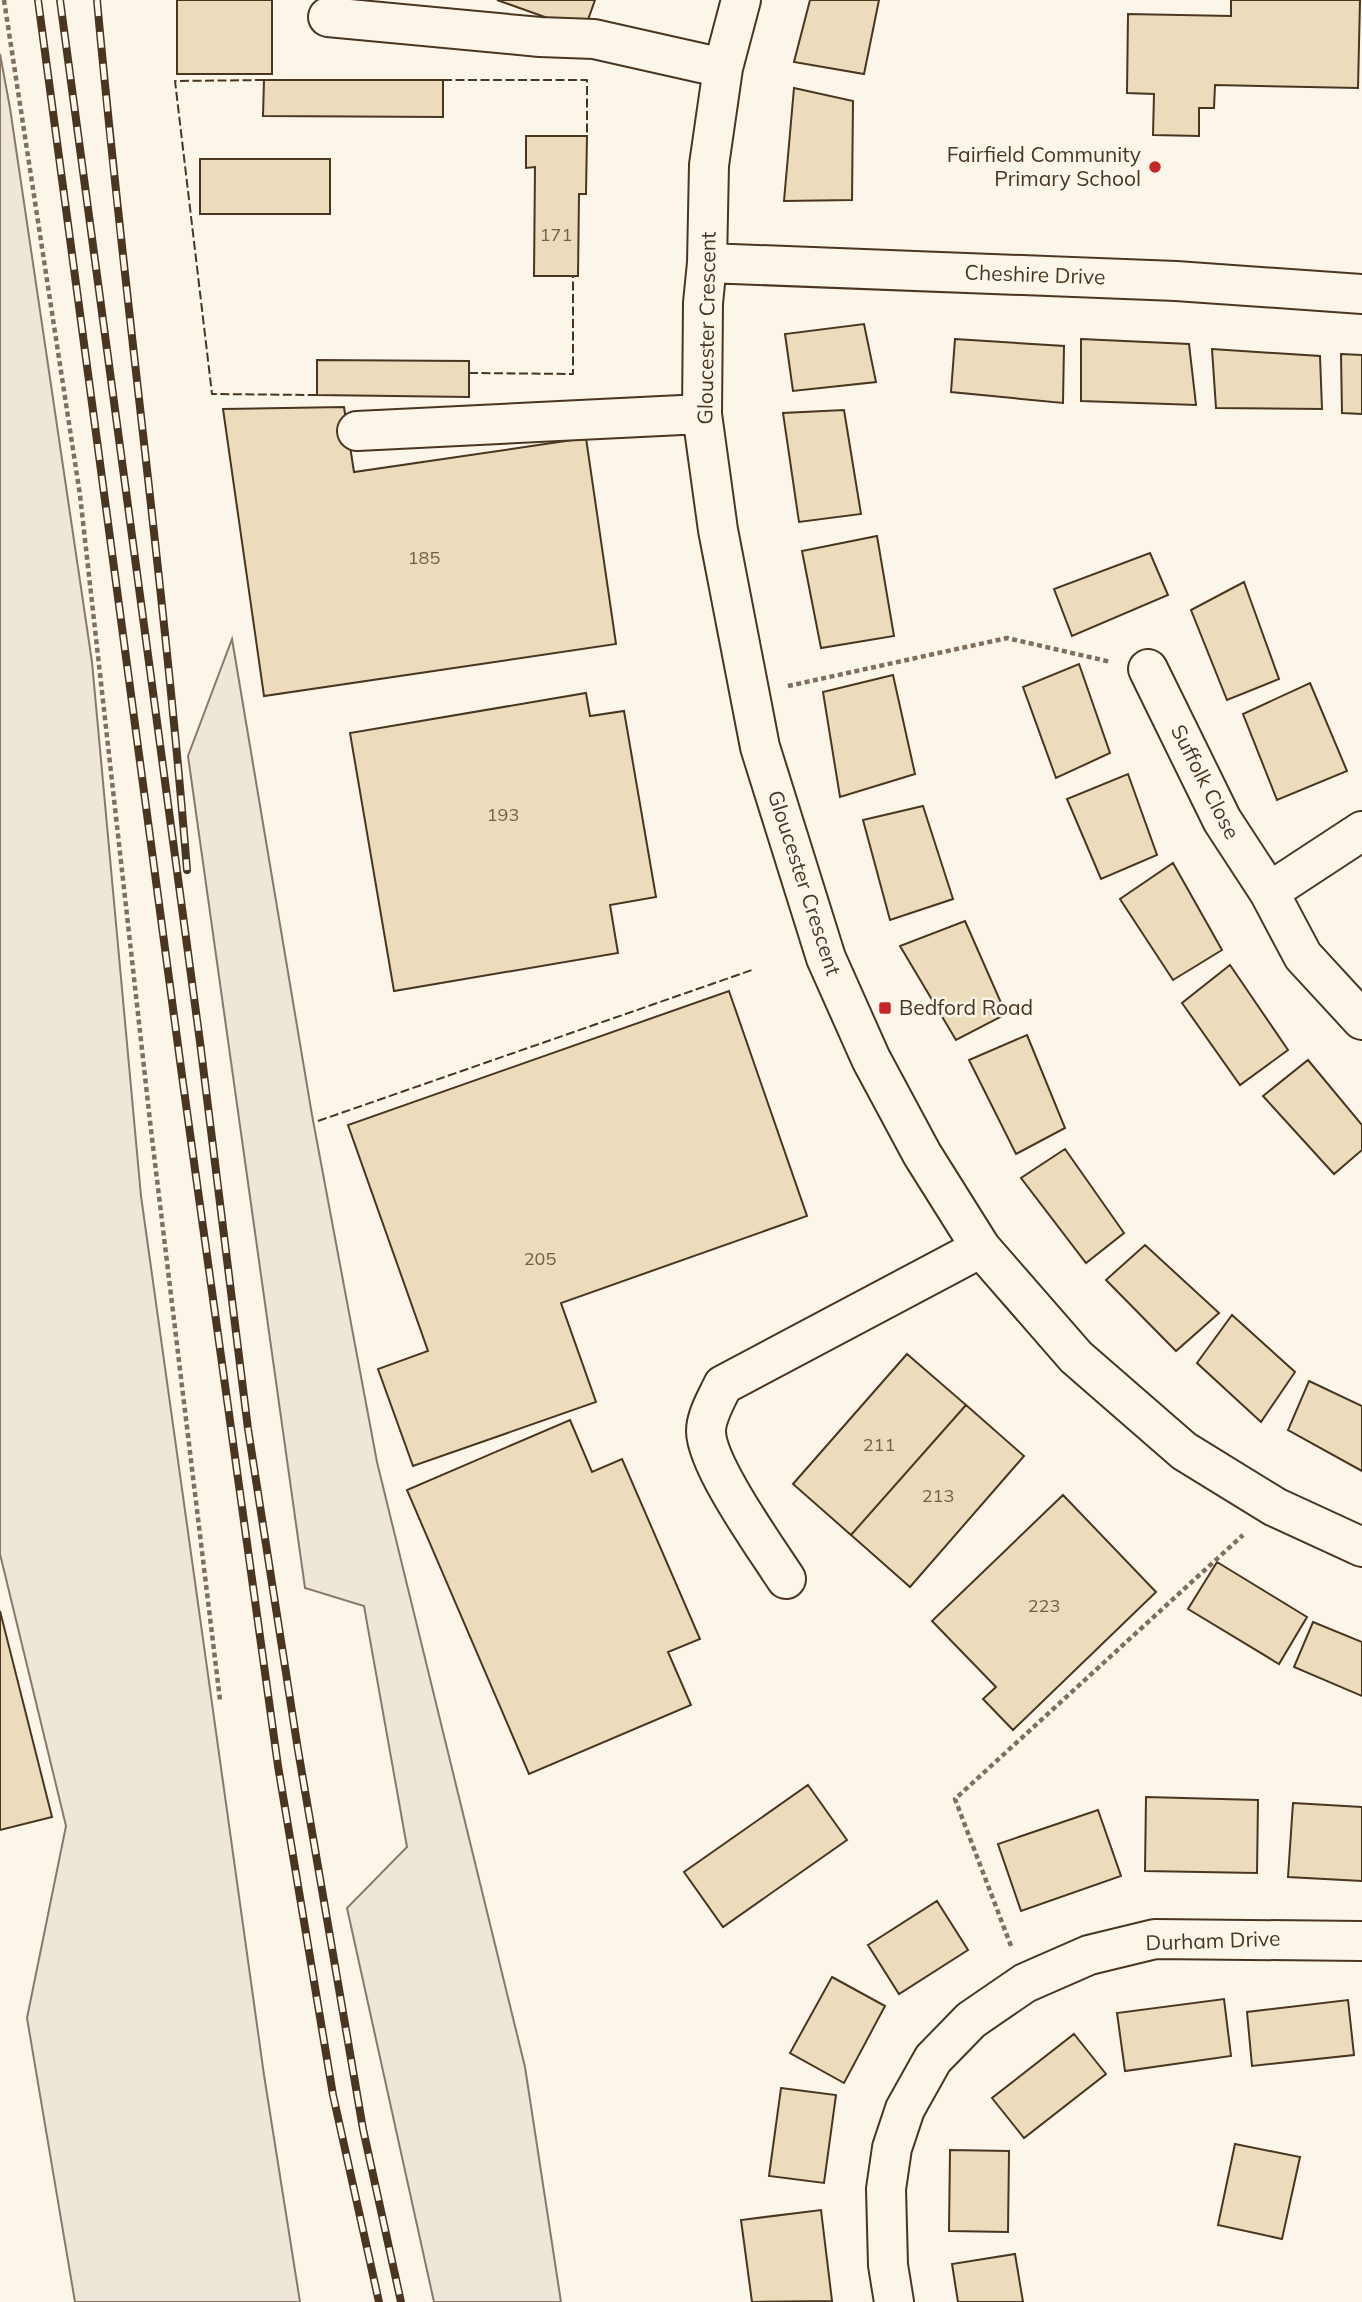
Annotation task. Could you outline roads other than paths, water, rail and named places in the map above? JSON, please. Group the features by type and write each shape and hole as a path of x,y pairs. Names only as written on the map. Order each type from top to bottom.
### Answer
{"street":[{"name":"Gloucester Crescent","path":"741,0 723,68 709,165 707,263 703,303 702,414 718,530 760,747 826,958 871,1059 922,1154 981,1248 1076,1357 1184,1451 1275,1507 1362,1547"},
{"path":"328,17 540,37 594,39 723,68"},
{"name":"Cheshire Drive","path":"707,263 1162,281 1362,294"},
{"path":"357,431 702,414"},
{"name":"Suffolk Close","path":"1148,669 1222,820 1269,892 1303,956 1362,1020"},
{"path":"1269,892 1362,831"},
{"path":"786,1579 715,1465 706,1431 723,1385 981,1248"},
{"name":"Durham Drive","path":"894,2302 888,2265 886,2189 892,2148 905,2109 933,2059 971,2020 1025,1983 1088,1955 1155,1939 1196,1937 1362,1941"}],"railway":[{"path":"38,0 183,1083 278,1766 333,2095 379,2302"},
{"path":"60,0 200,1042 248,1429 298,1750 363,2129 401,2302"},
{"path":"97,0 167,652 187,870"}],"place":[{"name":"Fairfield Community Primary School","path":"1155,167"},
{"name":"Bedford Road","path":"885,1008"}]}
